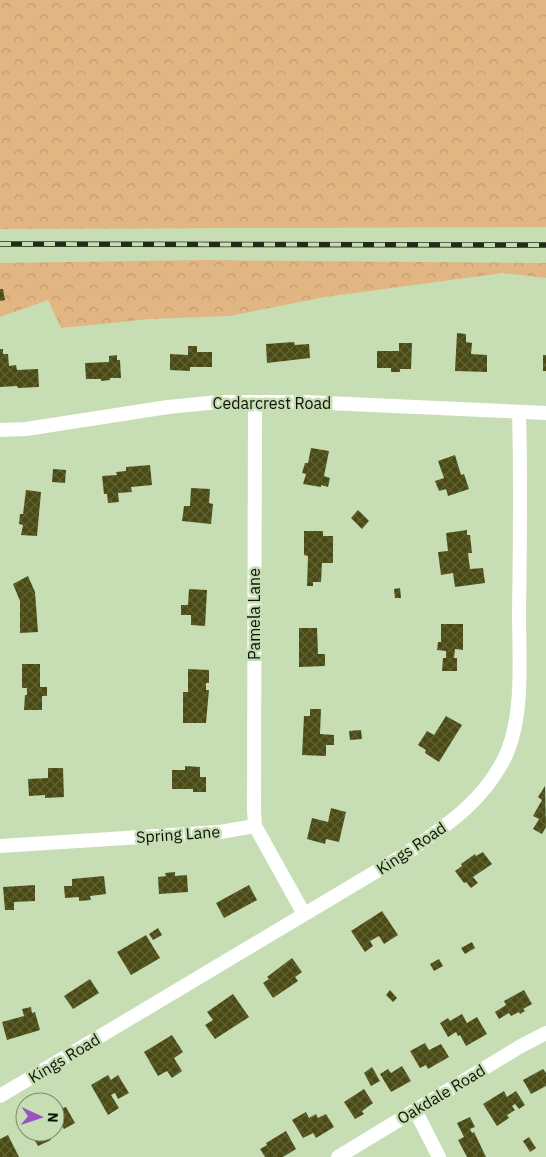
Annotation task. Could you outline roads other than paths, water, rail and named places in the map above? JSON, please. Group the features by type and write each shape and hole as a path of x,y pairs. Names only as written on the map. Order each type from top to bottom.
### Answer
{"street":[{"name":"Cedarcrest Road","path":"0,430 26,429 168,407 218,402 305,402 546,413"},
{"name":"Pamela Lane","path":"255,402 255,826"},
{"name":"Kings Road","path":"0,1096 407,853 454,819 477,799 503,762 513,738 520,684 521,540 519,413"},
{"name":"Spring Lane","path":"0,846 220,832 255,826"},
{"path":"255,826 304,914"},
{"name":"Oakdale Road","path":"338,1157 520,1046 546,1033"},
{"path":"415,1110 439,1157"}],"railway":[{"path":"0,244 546,245"}]}
